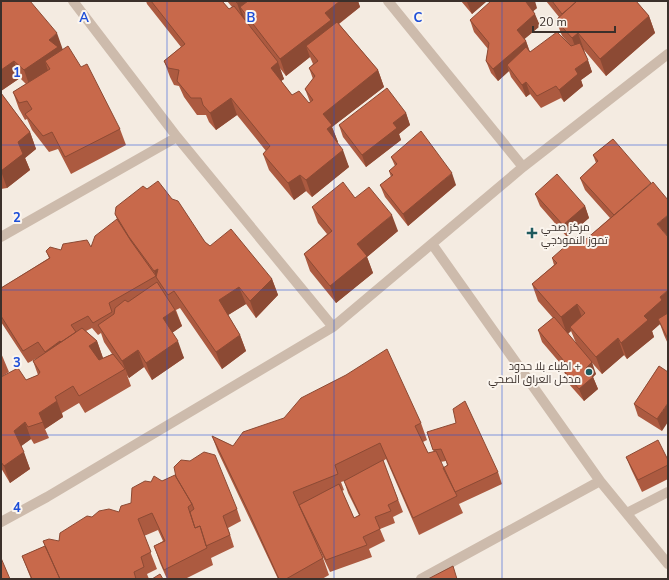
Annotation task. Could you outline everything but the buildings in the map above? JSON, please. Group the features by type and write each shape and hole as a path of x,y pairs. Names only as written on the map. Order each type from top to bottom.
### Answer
{"street":[{"path":"73,1 176,137 333,326"},
{"path":"388,1 523,167"},
{"path":"1,522 47,497 333,326 523,167 668,54"},
{"path":"1,236 176,137"},
{"path":"432,244 600,481 668,564"},
{"path":"421,579 600,481"},
{"path":"627,513 668,492"}],"place":[{"name":"مركز صحي تموز النموذجي","path":"532,233"},
{"name":"اطباء بلا حدود + مدخل العراق الصحي","path":"589,372"}]}
